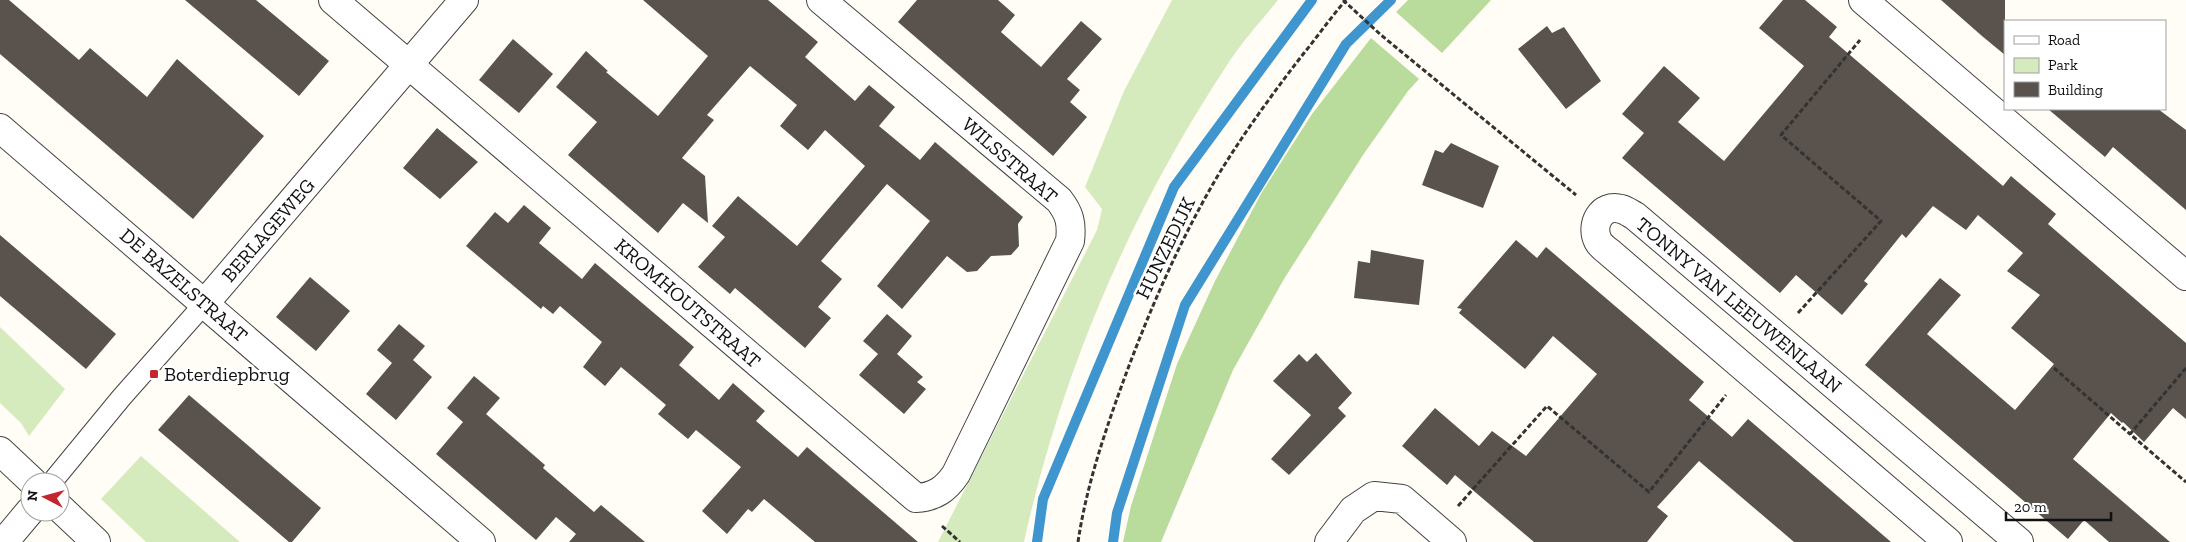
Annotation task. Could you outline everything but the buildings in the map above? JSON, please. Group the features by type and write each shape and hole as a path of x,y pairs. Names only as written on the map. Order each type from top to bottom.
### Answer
{"street":[{"name":"KROMHOUTSTRAAT","path":"334,0 916,498 935,494 950,482 1008,368"},
{"name":"BERLAGEWEG","path":"205,303 464,0"},
{"name":"WILSSTRAAT","path":"821,0 1059,200 1068,211 1071,226 1070,241 1008,368"},
{"path":"1872,8 2186,276"},
{"name":"DE BAZELSTRAAT","path":"0,128 481,542"},
{"name":"TONNY VAN LEEUWENLAAN","path":"1599,214 1609,208 1620,209 1635,216 2019,542"},
{"path":"1599,214 1594,227 1598,242 1948,542"},
{"path":"0,450 23,472"},
{"path":"1329,542 1353,510 1374,496 1402,499 1445,536"},
{"path":"70,517 96,542"},
{"path":"4,542 21,522"}],"lane":[{"name":"BERLAGEWEG","path":"60,472 121,398 205,303"}],"path":[{"path":"1344,0 1382,35 1599,214"},
{"name":"HUNZEDIJK","path":"1078,542 1093,473 1114,405 1142,329 1187,232 1217,176 1245,134 1283,80 1344,0"},
{"path":"1777,336 1880,220 1781,135 1872,8"},
{"path":"2054,368 2186,482"},
{"path":"2130,434 2186,368"},
{"path":"1445,536 1547,406 1649,492 1747,369"}],"green space":[{"path":"1172,0 1278,0 1236,51 1163,172 1132,231 1080,352 1040,478 1024,542 938,542 1097,230 1102,209 1085,187 1124,91"},
{"path":"1408,0 1491,0 1442,53 1396,12"},
{"path":"1371,38 1419,79 1408,91 1363,155 1284,279 1233,370 1161,542 1123,542 1131,506 1177,364 1215,281 1262,192 1312,114"},
{"path":"0,327 65,389 29,436 21,423 0,403"},
{"path":"141,456 240,542 146,542 101,499"}],"waterway":[{"path":"1037,542 1043,499 1174,187 1312,0"},
{"path":"1113,542 1117,513 1185,305 1346,44 1391,0"}],"place":[{"name":"Boterdiepbrug","path":"154,374"}]}
